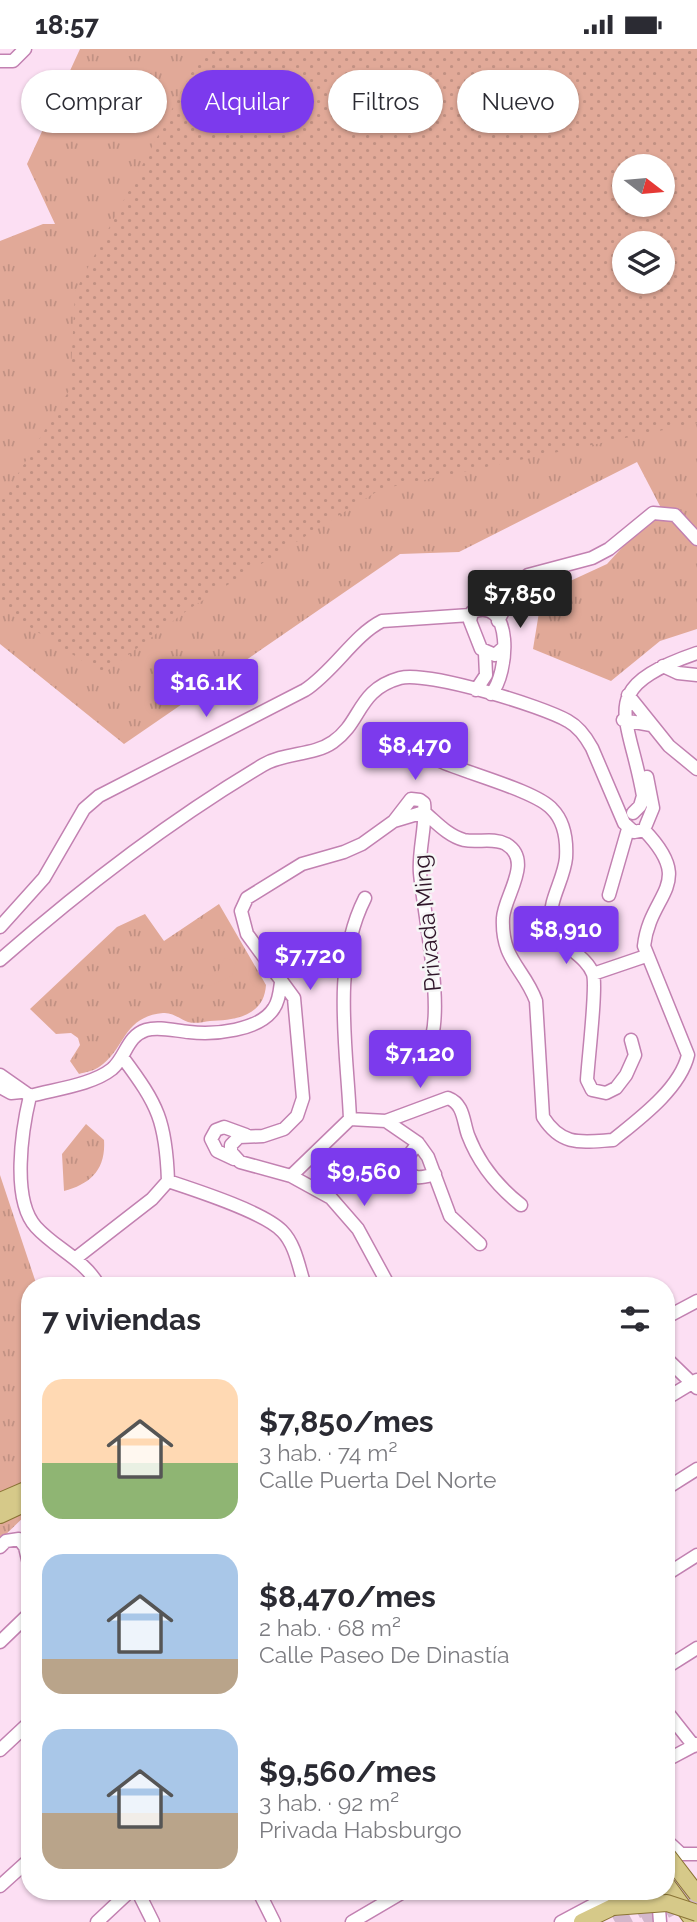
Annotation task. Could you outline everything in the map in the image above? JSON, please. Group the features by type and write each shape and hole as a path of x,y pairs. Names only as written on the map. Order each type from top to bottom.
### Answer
{"main road":[{"path":"0,1501 21,1491"},
{"path":"0,1515 21,1505"},
{"path":"675,1866 697,1895"},
{"path":"675,1886 697,1895"},
{"path":"675,1895 694,1922"},
{"path":"582,1922 607,1904 667,1903 697,1913"}],"street":[{"path":"0,61 13,61 25,49"},
{"path":"519,702 508,685 504,669 504,647 499,621 517,584 528,575 592,558 616,543 653,513 668,512 685,524 697,540"},
{"path":"0,927 44,878 84,809 99,796 305,690 331,670 366,631 382,621 470,615 475,610 483,610 499,621"},
{"path":"470,615 471,628 485,653 486,675 476,689"},
{"path":"485,653 495,655 504,647"},
{"path":"633,813 640,806 643,796 635,757 623,720 628,695 643,679 663,666 697,653"},
{"path":"684,658 697,674"},
{"path":"663,666 678,673 697,674"},
{"path":"491,694 504,669"},
{"path":"0,960 102,873 265,764 333,742 346,729 369,695 402,677 476,689 554,714 579,729 592,748 628,828 634,832 645,828 652,814 653,801 642,763 635,757"},
{"path":"628,695 643,711 651,725 697,769"},
{"path":"623,720 651,725"},
{"path":"440,761 535,797 551,807 561,821 567,842 565,863 551,921 555,932 578,954 593,974 587,1080 592,1090 606,1093 616,1088 635,1055 631,1040"},
{"path":"384,1277 347,1213 331,1198 291,1176 234,1159 217,1151 211,1139 216,1130 224,1127 246,1135 263,1136 284,1129 297,1117 303,1098 294,998 242,922 241,911 247,898 262,885 302,864 362,843 394,821 411,799 420,800 424,812 451,835 470,841 497,841 513,850 517,859 516,881 503,915 503,938 513,965 532,990 536,1001 543,1117 551,1129 562,1138 574,1141 613,1140 660,1098 686,1064 685,1043 646,956 646,935 671,892 675,879 674,861 665,847 633,813 617,805"},
{"name":"Privada Ming","path":"404,1060 419,1055 428,1047 433,1031 434,984 420,869 424,812"},
{"path":"609,895 628,828"},
{"path":"350,1119 344,966 355,919 365,898"},
{"path":"593,974 646,956"},
{"path":"0,1087 11,1093 25,1094 93,1079 110,1070 123,1058 137,1034 149,1029 194,1033 249,1026 274,1008 281,982"},
{"path":"274,1008 296,1019"},
{"path":"76,1258 152,1199 168,1181 161,1117 123,1058"},
{"path":"0,1075 15,1083 25,1094 22,1166 26,1213 37,1229 76,1258 92,1277"},
{"path":"291,1176 350,1119 386,1121 437,1100 453,1100 463,1115 477,1156 501,1189 521,1205"},
{"path":"386,1121 418,1143 428,1157 450,1216 480,1244"},
{"path":"234,1159 231,1145 234,1140 246,1135"},
{"path":"418,1143 407,1158 406,1170 413,1177 419,1178 435,1174"},
{"path":"168,1181 272,1224 291,1244 302,1277"},
{"path":"675,1313 697,1301"},
{"path":"675,1366 695,1383 675,1394"},
{"path":"675,1483 697,1469"},
{"path":"0,1547 13,1538 21,1541"},
{"path":"675,1569 697,1555"},
{"path":"0,1642 21,1622"},
{"path":"675,1662 697,1648"},
{"path":"675,1721 696,1745 675,1756"},
{"path":"0,1751 21,1731"},
{"path":"675,1848 681,1854 697,1853"},
{"path":"0,1886 21,1867"},
{"path":"97,1922 120,1900"},
{"path":"142,1900 153,1922"},
{"path":"263,1900 274,1922"},
{"path":"352,1922 389,1900"},
{"path":"607,1904 611,1900"},
{"path":"561,1922 616,1900"},
{"path":"650,1900 659,1909 660,1922"}],"green space":[{"path":"80,49 697,49 697,629 660,641 611,681 533,649 542,594 607,564 660,506 637,462 459,552 400,554 124,744 0,644 0,241 43,224 55,224 27,164 41,133 167,133 167,70 70,70"},
{"path":"214,49 697,49 697,423 381,489 189,609 103,674 0,608 0,503 70,389 75,292 159,133 167,133 167,119 181,92 181,133 314,133 314,70 193,70 197,62"},
{"path":"219,904 266,985 260,1004 239,1017 193,1023 166,1013 150,1016 132,1027 108,1060 99,1067 79,1074 70,1061 80,1045 78,1038 71,1033 56,1034 30,1009 117,927 145,914 164,941"},
{"path":"225,958 236,961 232,976 210,986 194,983 191,977 196,971 216,976"},
{"path":"86,1124 104,1140 102,1160 89,1180 64,1191 62,1154"},
{"path":"0,1175 34,1277 21,1277 21,1520 0,1540"}],"tunnel":[{"path":"675,1891 697,1879"},
{"path":"644,1922 697,1894"},
{"path":"615,1922 657,1900"}]}
